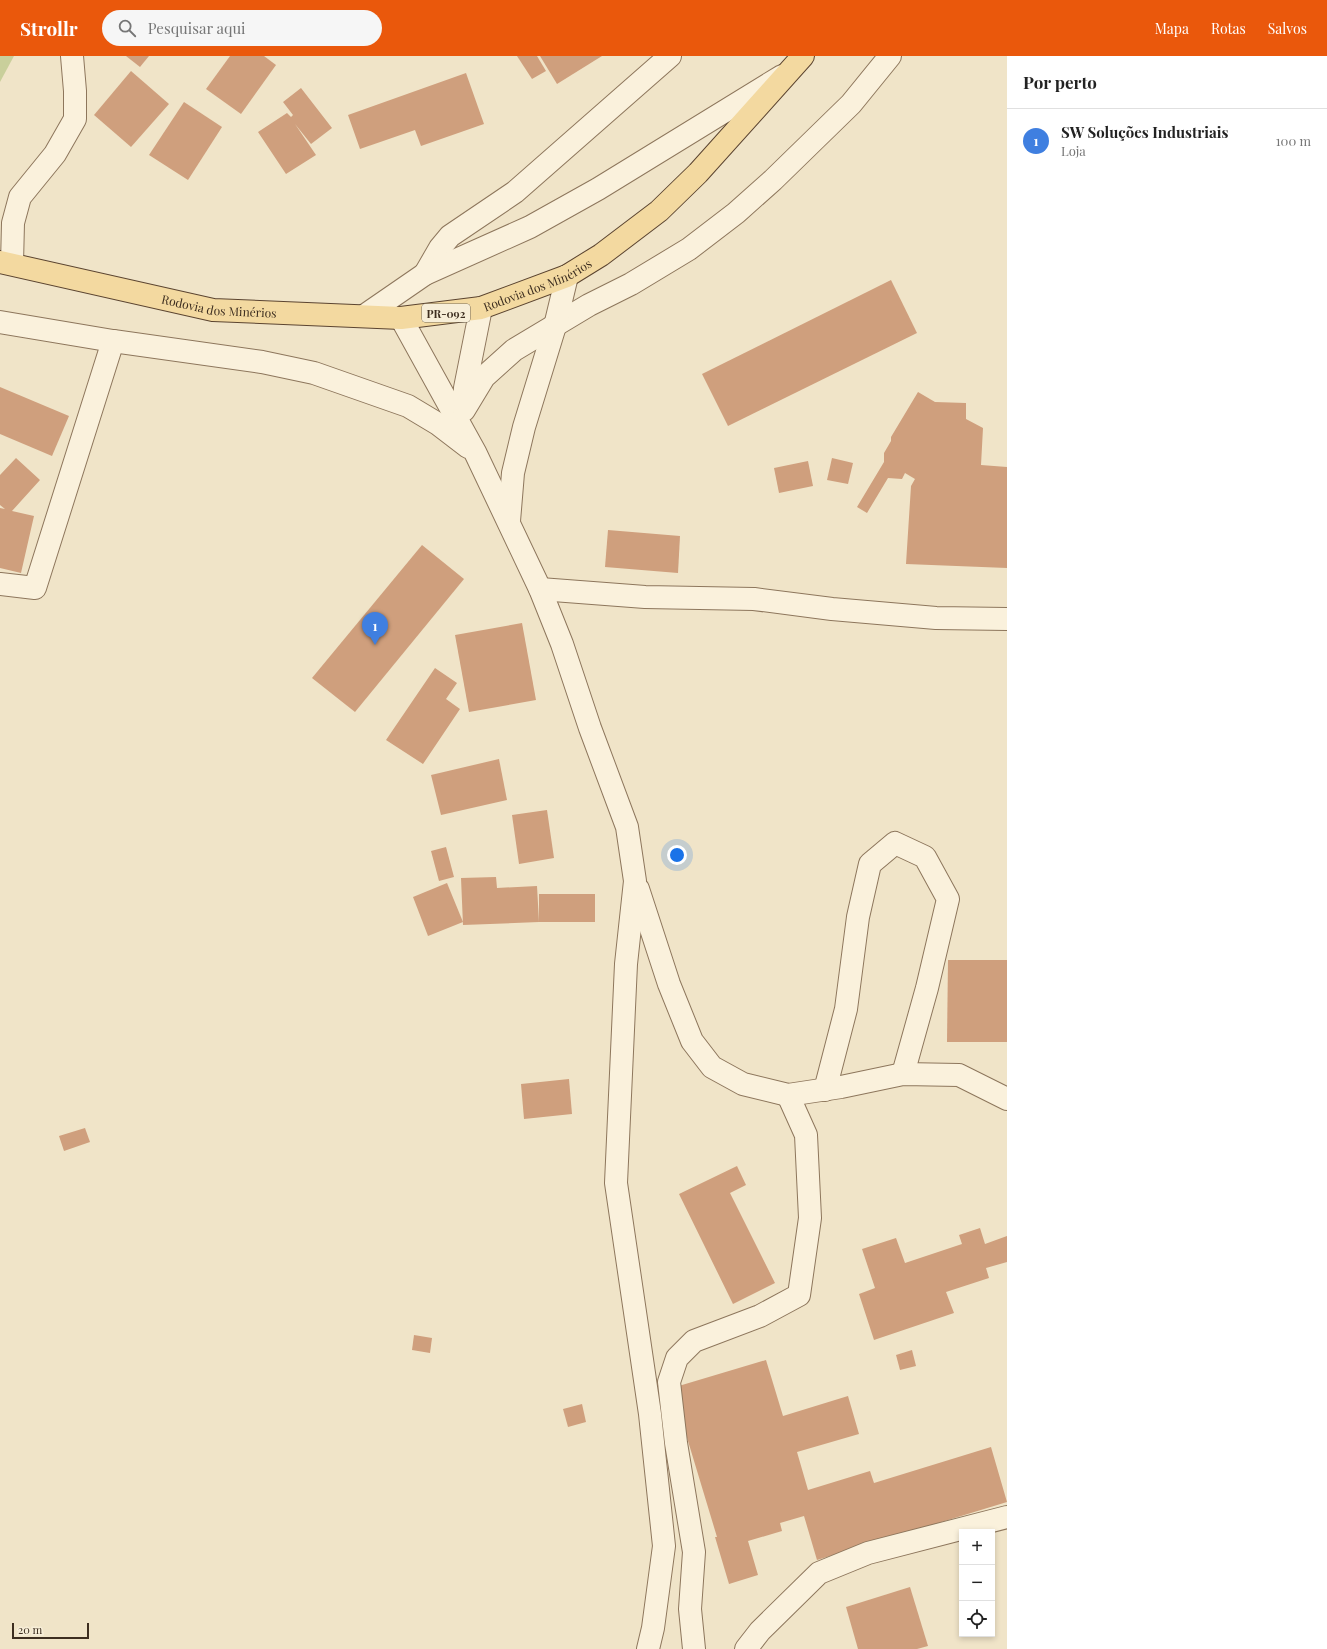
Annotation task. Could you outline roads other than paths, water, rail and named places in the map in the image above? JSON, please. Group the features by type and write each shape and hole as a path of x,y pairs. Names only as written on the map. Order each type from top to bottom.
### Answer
{"main road":[{"name":"Rodovia dos Minérios","path":"6,263 213,310 401,318 481,308 567,276 601,255 658,211 698,173 803,56"}],"street":[{"path":"6,263 13,223 20,197 55,154 74,119 75,92 72,56"},
{"path":"425,274 440,248 450,236 515,192 670,56"},
{"path":"464,410 484,377 514,350 589,305 631,284 689,249 736,213 778,175 851,104 890,56"},
{"path":"364,316 425,274 530,227 598,190 788,72"},
{"path":"509,522 515,466 524,427 555,326 567,276"},
{"path":"463,431 465,388 481,308"},
{"path":"401,318 475,452 540,589 562,644 590,728 627,827 635,881 669,984 692,1041 712,1067 743,1084 788,1095 825,1090 903,1074 959,1075 1007,1099"},
{"path":"0,322 113,342 262,362 314,373 408,406 438,424 475,452"},
{"path":"0,584 35,588 113,342"},
{"path":"540,589 645,597 754,599 832,609 936,618 1007,618"},
{"path":"825,1090 846,1009 858,917 870,864 894,843 925,857 948,900 927,988 903,1074"},
{"path":"635,881 626,964 616,1183 650,1414 664,1546 653,1628 648,1649"},
{"path":"694,1649 690,1610 694,1552 676,1443 669,1382 677,1358 694,1341 760,1316 799,1295 810,1218 806,1135 788,1095"},
{"path":"746,1649 760,1631 819,1573 868,1553 1007,1517"}],"place":[{"name":"SW Soluções Industriais","path":"375,645"}]}
